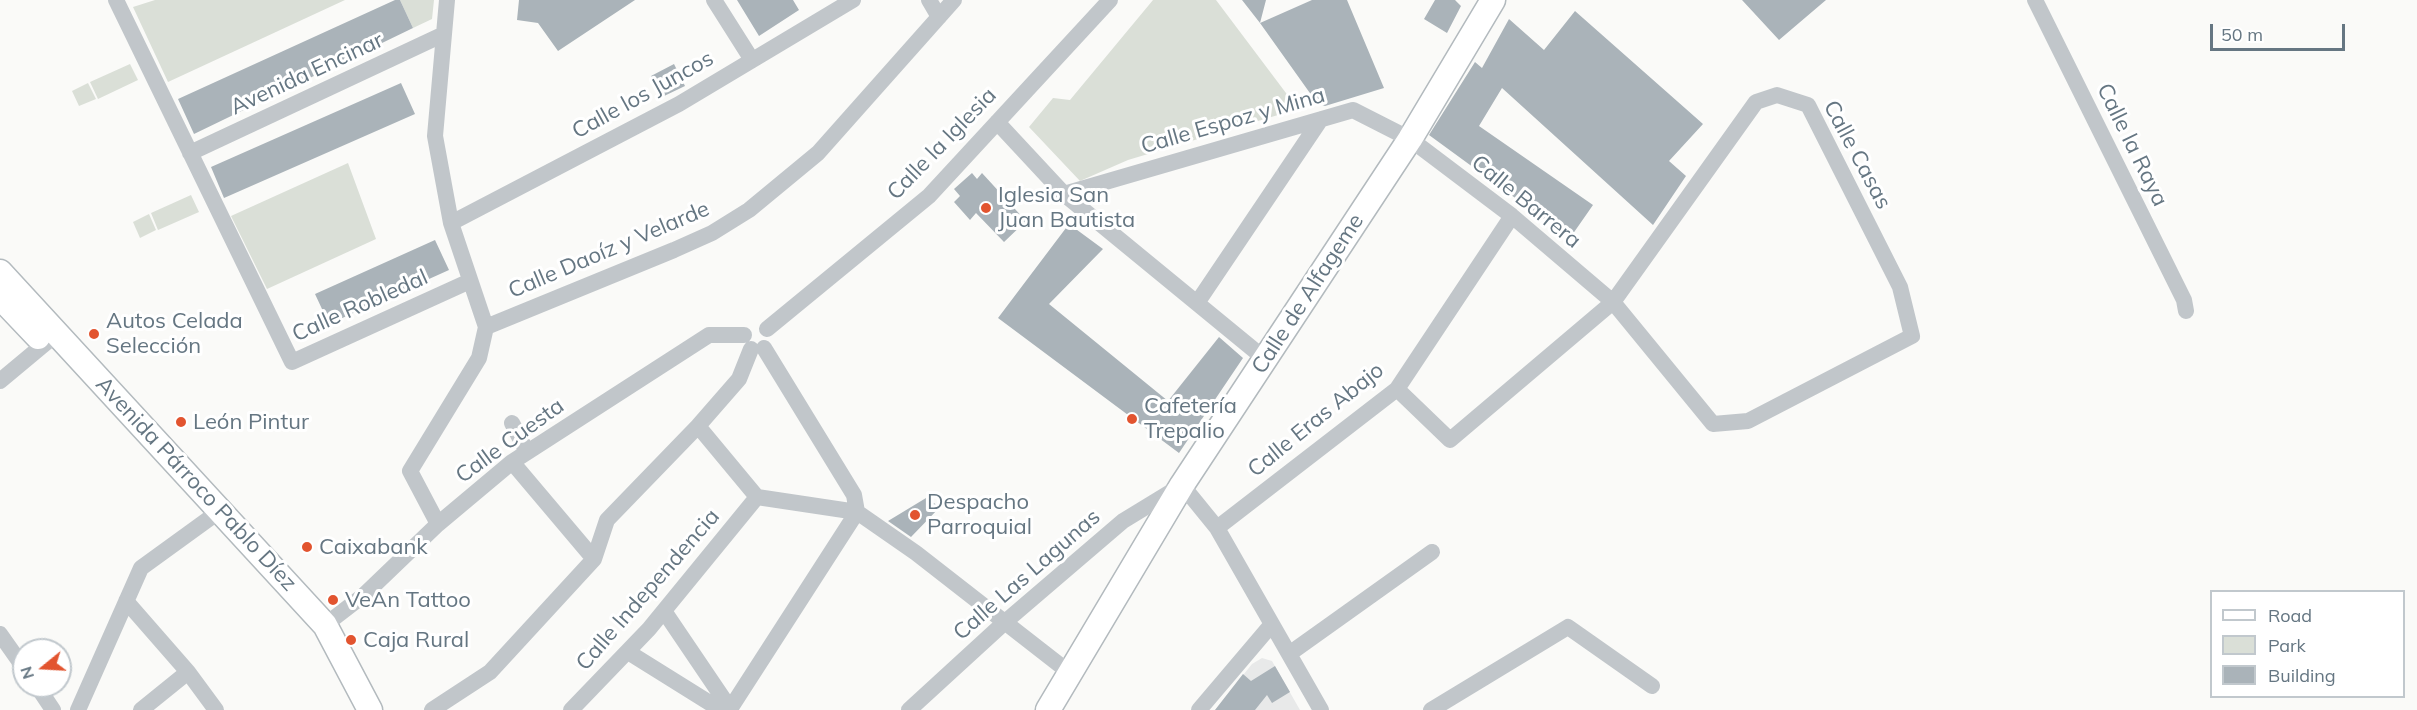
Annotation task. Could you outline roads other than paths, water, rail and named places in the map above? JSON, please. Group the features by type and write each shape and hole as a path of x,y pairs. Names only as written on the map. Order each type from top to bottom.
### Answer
{"main road":[{"name":"Calle de Alfageme","path":"1048,710 1182,485 1410,139 1493,0"},
{"name":"Avenida Párroco Pablo Díez","path":"0,272 50,338 216,514 325,625 370,710"},
{"name":"Avenida Párroco Pablo Díez","path":"0,297 50,338"},
{"name":"Avenida Párroco Pablo Díez","path":"216,514 309,628 354,710"},
{"path":"261,571 284,589 313,621 325,625"}],"street":[{"path":"116,0 190,153"},
{"path":"438,524 410,471 479,358 486,327 451,223 435,135 442,35 447,0"},
{"path":"714,0 752,60"},
{"name":"Calle los Juncos","path":"451,223 679,104 853,0"},
{"path":"929,0 939,17"},
{"name":"Calle Daoíz y Velarde","path":"486,327 684,246 712,233 748,210 818,153 954,0"},
{"name":"Calle la Iglesia","path":"766,329 928,196 1110,0"},
{"name":"Calle la Raya","path":"2035,0 2184,300 2186,311"},
{"name":"Avenida Encinar","path":"190,153 442,35"},
{"name":"Calle Casas","path":"1396,389 1450,440 1612,302 1756,102 1777,95 1808,105 1900,287 1912,336"},
{"name":"Calle Espoz y Mina","path":"1064,194 1353,110 1410,139"},
{"path":"1197,303 1321,119"},
{"path":"997,122 1064,194 1265,359"},
{"name":"Calle Barrera","path":"1410,139 1512,216 1612,302 1713,424 1748,421 1912,336"},
{"name":"Calle Robledal","path":"190,153 292,362 470,281"},
{"name":"Calle Eras Abajo","path":"1217,528 1396,389 1512,216"},
{"name":"Calle Cuesta","path":"325,625 364,595 438,524 512,462 709,335 753,344 748,328 755,324 766,329"},
{"path":"576,537 607,520 698,426 738,379 753,344 770,337 766,329"},
{"path":"0,381 50,338"},
{"path":"730,709 857,512 855,495 753,344"},
{"path":"512,423 527,452"},
{"path":"698,426 757,497 857,512 916,553 1070,673"},
{"path":"512,462 594,559"},
{"path":"1182,485 1217,528 1321,710"},
{"name":"Calle Las Lagunas","path":"909,710 1005,622 1123,521 1182,485"},
{"name":"Calle Independencia","path":"571,710 628,652 664,611 757,497"},
{"path":"78,710 141,568 216,514"},
{"path":"432,710 490,672 594,559 607,520"},
{"path":"1289,654 1432,552"},
{"path":"126,601 188,672 216,710"},
{"path":"664,611 730,709"},
{"path":"1199,710 1272,624"},
{"path":"1431,710 1569,627 1652,686"},
{"path":"0,634 12,651"},
{"path":"628,652 713,705 730,709"},
{"path":"141,710 188,672"}],"place":[{"name":"Iglesia San Juan Bautista","path":"986,208"},
{"name":"Autos Celada Selección","path":"94,334"},
{"name":"Cafetería Trepalio","path":"1132,419"},
{"name":"León Pintur","path":"181,422"},
{"name":"Despacho Parroquial","path":"915,515"},
{"name":"Caixabank","path":"307,547"},
{"name":"VeAn Tattoo","path":"333,600"},
{"name":"Caja Rural","path":"351,640"}]}
